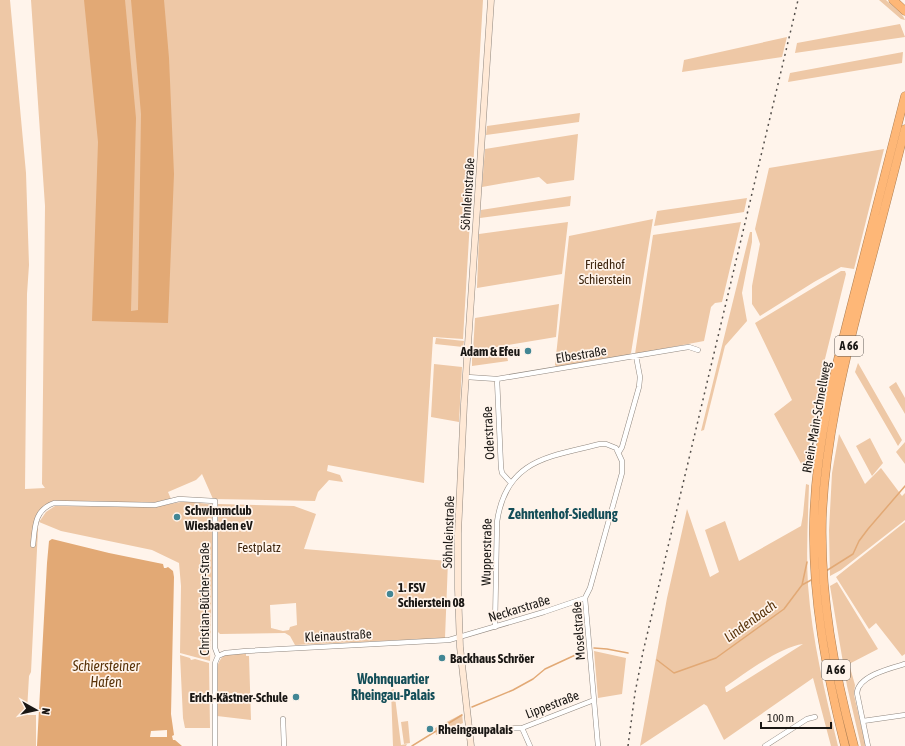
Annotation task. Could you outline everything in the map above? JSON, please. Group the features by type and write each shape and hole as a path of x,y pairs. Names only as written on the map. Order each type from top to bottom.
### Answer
{"highway":[{"path":"893,0 905,11"},
{"name":"Rhein-Main-Schnellweg","path":"845,746 827,667 814,525 815,495 825,421 844,331 905,96"},
{"name":"Rhein-Main-Schnellweg","path":"819,569 828,453 834,415 854,326 905,129"},
{"name":"Rhein-Main-Schnellweg","path":"820,594 854,746"}],"street":[{"name":"Söhnleinstraße","path":"471,746 462,673 458,533 491,0"},
{"name":"Elbestraße","path":"467,377 497,379 689,347 698,350"},
{"name":"Moselstraße","path":"598,746 585,598 596,569 622,473 622,461 619,452 622,447 639,387 640,377 636,356"},
{"name":"Oderstraße","path":"497,379 501,468 502,473 511,483"},
{"name":"Wupperstraße","path":"496,626 496,522 500,505 511,483 516,476 528,466 549,457 600,444 613,446 619,452"},
{"name":"Christian-Bücher-Straße","path":"33,545 35,523 38,515 46,507 54,503 155,505 179,499 215,501 215,648 218,656 215,663 215,746"},
{"name":"Neckarstraße","path":"460,638 568,605 585,598"},
{"name":"Kleinaustraße","path":"218,656 226,653 246,651 436,642 460,638"},
{"path":"868,746 857,693 858,688 861,684 879,672 905,664"},
{"name":"Lippestraße","path":"469,730 522,728 594,700"},
{"path":"863,721 905,715"},
{"path":"765,746 807,719 815,717"},
{"path":"283,719 284,746"},
{"path":"522,728 530,746"}],"green space":[{"path":"0,0 10,0 26,173 29,265 27,294 25,489 45,488 42,484 45,206 31,0 483,0 463,339 433,337 424,483 328,465 327,471 340,475 343,482 329,480 318,492 315,501 213,499 202,474 196,480 168,492 171,499 153,503 47,504 34,523 38,529 31,672 29,676 27,711 28,715 36,715 36,746 0,746"},
{"path":"879,0 886,0 904,17 905,20 901,19"},
{"path":"900,24 905,37 795,53 797,43"},
{"path":"787,37 782,57 682,72 684,60"},
{"path":"903,52 902,63 788,82 790,73"},
{"path":"580,113 579,122 486,135 487,126"},
{"path":"578,134 574,180 547,184 539,177 482,187 485,149"},
{"path":"884,149 854,269 841,267 760,316 752,304 752,286 760,244 755,229 769,168"},
{"path":"571,196 570,206 480,218 481,210"},
{"path":"747,198 744,212 654,226 657,211"},
{"name":"Friedhof Schierstein","path":"653,219 631,353 629,355 557,367 555,365 569,236"},
{"path":"568,222 562,274 477,288 479,234"},
{"path":"741,222 722,302 715,303 711,307 704,341 635,354 653,235"},
{"path":"750,232 752,232 752,242 742,293 747,321 725,346 704,430 701,431"},
{"path":"841,271 845,271 846,274 822,371 805,471 774,414 792,400 755,323"},
{"path":"559,304 556,337 473,351 475,318"},
{"path":"436,338 464,341 463,347 435,344"},
{"path":"518,347 520,354 507,356 508,361 472,366 472,354"},
{"path":"858,363 902,440 898,446 855,372"},
{"path":"434,364 462,367 459,422 431,417"},
{"path":"896,382 905,398 905,414 889,387"},
{"path":"839,434 865,484 881,468 902,496 905,493 905,520 841,570 830,576 829,530 832,473"},
{"path":"870,438 883,463 872,476 856,446"},
{"path":"905,442 905,464 896,452"},
{"path":"806,484 809,485 807,560 810,606 828,706 838,746 831,746 813,678 724,740 707,706 704,704 640,746 667,598 687,509 710,577 719,572 705,530 725,521 739,561 801,526","holes":["803,644 727,692 725,687 763,661 784,650"]},
{"path":"181,502 194,502 213,505 210,661 180,653 181,586 179,563 152,550 61,531 39,522 46,512 55,506 153,507"},
{"name":"Festplatz","path":"218,504 294,506 316,514 304,549 448,561 445,638 295,645 290,636 285,633 220,634 218,632","holes":["296,603 297,625 290,627 289,630 283,631 271,628 270,605"]},
{"path":"905,522 905,654 902,656 876,623 869,629 836,577"},
{"path":"837,582 878,649 849,664 855,685 854,695 866,746 861,746 847,686 830,586"},
{"path":"594,651 626,658 622,694 598,698"},
{"path":"246,653 246,656 249,656 251,720 217,716 217,669 219,663 224,656"},
{"path":"180,655 190,658 191,660 195,659 209,663 210,728 185,728 183,718"},
{"path":"394,689 401,745 407,744 406,746 393,746 391,690"},
{"path":"462,714 463,723 436,735 435,728"},
{"path":"408,721 410,743 404,744 401,722"}],"water":[{"path":"84,0 125,0 136,118 131,311 138,310 141,114 131,0 164,0 169,58 174,174 168,323 92,321 98,142"},
{"name":"Schiersteiner Hafen","path":"52,539 163,564 164,568 168,567 173,571 171,714 174,735 172,736 173,740 182,746 37,746 47,563 49,541"}],"pier":[{"path":"167,730 167,737 150,737 151,731"}],"waterway":[{"name":"Lindenbach","path":"826,571 853,554 859,541 868,529 905,486"},
{"path":"802,585 807,562"},
{"name":"Lindenbach","path":"657,660 674,673 716,658 784,609 802,585 813,579"},
{"name":"Lindenbach","path":"594,648 628,653"},
{"name":"Lindenbach","path":"472,707 513,690 533,679 545,669 584,651"},
{"name":"Lindenbach","path":"412,746 462,715"}],"railway":[{"path":"628,746 635,693 643,652 798,0"}],"place":[{"name":"Adam & Efeu","path":"528,351"},
{"name":"Schwimmclub Wiesbaden eV","path":"177,517"},
{"name":"1. FSV Schierstein 08","path":"390,594"},
{"name":"Backhaus Schröer","path":"442,658"},
{"name":"Erich-Kästner-Schule","path":"296,697"},
{"name":"Rheingaupalais","path":"430,729"}],"district":[{"name":"Zehntenhof-Siedlung","path":"563,514"},
{"name":"Wohnquartier Rheingau-Palais","path":"393,688"}]}
